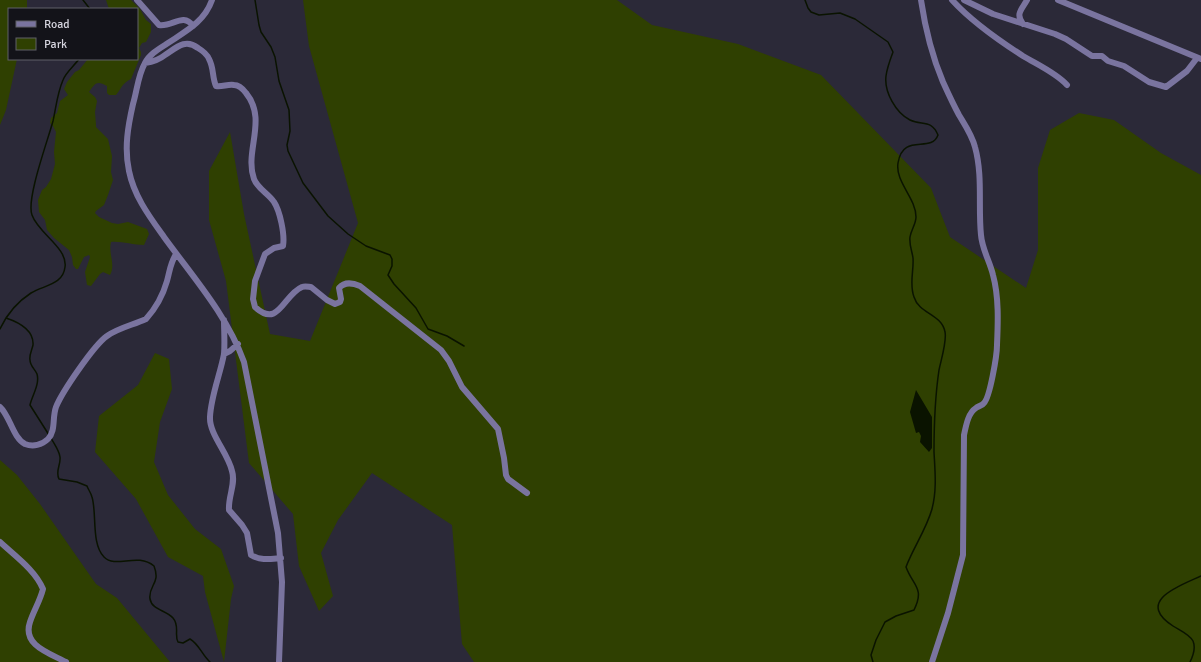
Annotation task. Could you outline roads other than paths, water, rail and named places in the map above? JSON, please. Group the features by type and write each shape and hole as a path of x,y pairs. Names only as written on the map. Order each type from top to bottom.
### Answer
{"street":[{"path":"137,0 159,25 165,26 184,19 188,20 193,26"},
{"path":"212,0 208,10 193,26 154,52 145,63 128,125 127,145 129,170 136,195 176,254 224,319 238,344 244,362 278,533 281,558 282,582 279,662"},
{"path":"921,0 924,21 943,82 959,115 967,127 975,146 980,187 980,225 982,241 994,276 998,314 997,346 994,369 986,398 984,404 976,407 972,412 964,435 963,555 948,613 932,662"},
{"path":"952,0 967,15 1009,47 1047,70 1067,85"},
{"path":"964,0 993,14 1042,29 1066,39 1092,56 1102,56 1108,61 1124,66 1144,79 1162,86 1166,86 1183,74 1199,59 1058,0"},
{"path":"1023,24 1018,16 1027,0"},
{"path":"145,63 153,62 165,56 176,47 184,43 194,45 208,57 212,66 216,86 222,87 234,85 240,87 253,103 256,118 252,165 253,174 255,181 274,202 278,211 285,239 283,246 274,248 265,254 254,286 253,299 255,307 267,314 272,314 277,312 296,291 303,287 311,286 327,300 335,304 340,302 341,299 339,288 341,285 351,282 360,286 441,350 449,361 462,387 498,429 508,479 517,488 527,493"},
{"path":"0,407 4,410 18,438 24,444 39,445 48,439 52,433 55,409 65,390 92,350 102,340 114,332 146,319 149,316 164,290 170,264 176,254"},
{"path":"224,319 224,354 210,417 212,430 222,447 232,469 234,478 228,503 228,510 242,525 247,533 251,556 258,560 281,558"},
{"path":"224,354 238,344"},
{"path":"0,542 29,569 43,589 40,600 30,621 28,630 29,637 39,647 66,662"}],"waterway":[{"path":"83,0 89,8"},
{"path":"255,0 261,32 271,47 275,57 279,81 289,110 290,131 287,145 288,151 303,183 328,216 348,234 366,246 390,255 392,259 392,266 388,275 394,284 416,308 428,329 447,336 464,346"},
{"path":"805,0 811,12 819,15 840,13 855,19 888,42 893,52 887,70 886,82 892,101 905,117 914,122 929,125 938,135 930,143 905,148 898,163 900,177 913,203 916,217 910,240 913,258 912,282 914,297 917,303 925,311 940,321 945,332 945,345 939,370 936,401 934,442 935,495 932,509 923,532 906,567 917,587 917,603 914,610 896,616 885,622 876,640 871,655 873,662"},
{"path":"0,329 9,313 21,300 36,290 57,281 61,278 65,267 65,260 62,253 35,222 31,207 38,169 53,121 61,85 66,74 78,60"},
{"path":"6,318 24,327 31,335 33,340 30,362 38,378 37,386 30,405 49,435"},
{"path":"51,438 58,449 60,457 58,471 59,479 77,482 87,486 91,494 97,544 104,557 114,562 141,560 154,566 156,577 150,594 151,603 156,608 167,613 173,618 177,627 178,642 183,643 190,639 196,644 210,662"},
{"path":"1190,662 1194,649 1193,641 1186,634 1162,617 1158,609 1159,602 1164,595 1201,576"}]}
